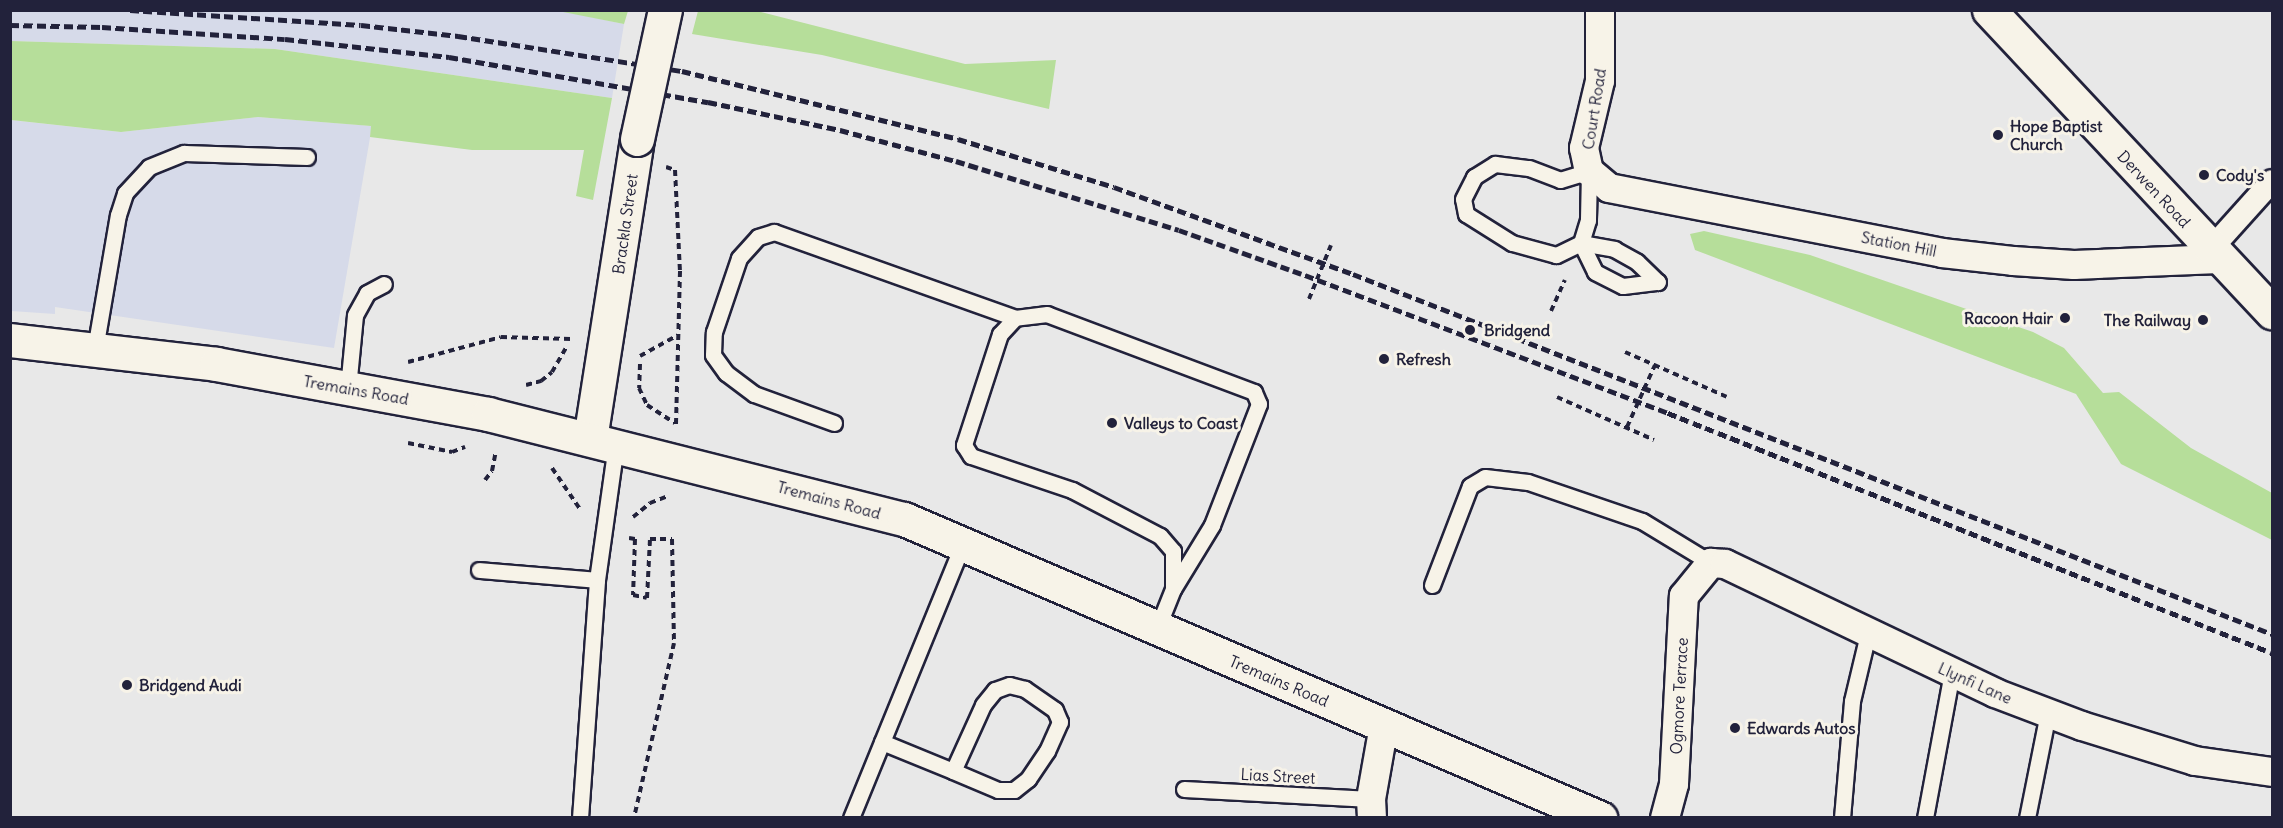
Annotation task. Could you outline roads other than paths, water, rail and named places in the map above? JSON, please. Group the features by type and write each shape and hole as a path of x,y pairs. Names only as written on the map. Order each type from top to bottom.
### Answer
{"main road":[{"name":"Brackla Street","path":"603,442 637,139 665,10"},
{"name":"Derwen Road","path":"1989,10 2215,254 2272,312"},
{"name":"Tremains Road","path":"10,340 216,364 488,414 904,519 1600,818"}],"street":[{"name":"Court Road","path":"1589,171 1584,148 1600,81 1600,10"},
{"name":"Station Hill","path":"1589,171 1609,188 1942,253 2074,265 2215,254"},
{"path":"2215,254 2272,181"},
{"name":"Llynfi Lane","path":"1703,570 1725,564 1952,673 2048,713 2195,761 2272,772"},
{"name":"Ogmore Terrace","path":"1665,818 1674,784 1684,596 1703,570"},
{"path":"1371,808 1384,725"}],"lane":[{"path":"95,350 118,215 125,193 149,167 184,153 307,157"},
{"path":"1589,171 1560,180 1529,168 1495,164 1474,177 1463,199 1466,214 1512,243 1556,255 1581,243 1614,249 1637,261 1658,282 1623,286 1596,272 1581,243 1588,220 1589,171"},
{"path":"834,423 754,394 726,373 713,356 714,332 739,258 758,237 774,232 1015,318 1047,314 1254,392 1259,404 1212,525 1173,588 1157,629"},
{"path":"348,388 355,315 367,293 384,284"},
{"path":"1015,318 1000,334 964,445 971,456 1072,490 1160,536 1173,551 1173,588"},
{"path":"580,818 597,580 603,442"},
{"path":"1432,585 1470,486 1485,477 1528,482 1642,521 1703,570"},
{"path":"851,818 963,543"},
{"path":"479,570 597,580"},
{"path":"1842,818 1852,702 1868,634"},
{"path":"1925,818 1952,673"},
{"path":"882,742 998,790 1014,790 1028,779 1047,751 1060,722 1055,710 1025,689 1009,685 995,690 983,705 953,771"},
{"path":"2027,818 2048,713"},
{"name":"Lias Street","path":"1184,789 1371,808"}],"railway":[{"path":"130,10 361,25 458,36 682,71 958,139 1114,187 1353,274 2272,634"},
{"path":"10,25 102,27 285,39 449,57 708,102 840,130 956,161 1179,230 1305,275 1668,413 2272,653"}],"place":[{"name":"Hope Baptist Church","path":"1998,135"},
{"name":"Cody's","path":"2204,175"},
{"name":"Racoon Hair","path":"2065,318"},
{"name":"The Railway","path":"2203,320"},
{"name":"Bridgend","path":"1470,330"},
{"name":"Refresh","path":"1384,359"},
{"name":"Valleys to Coast","path":"1112,423"},
{"name":"Bridgend Audi","path":"127,685"},
{"name":"Edwards Autos","path":"1735,728"}]}
